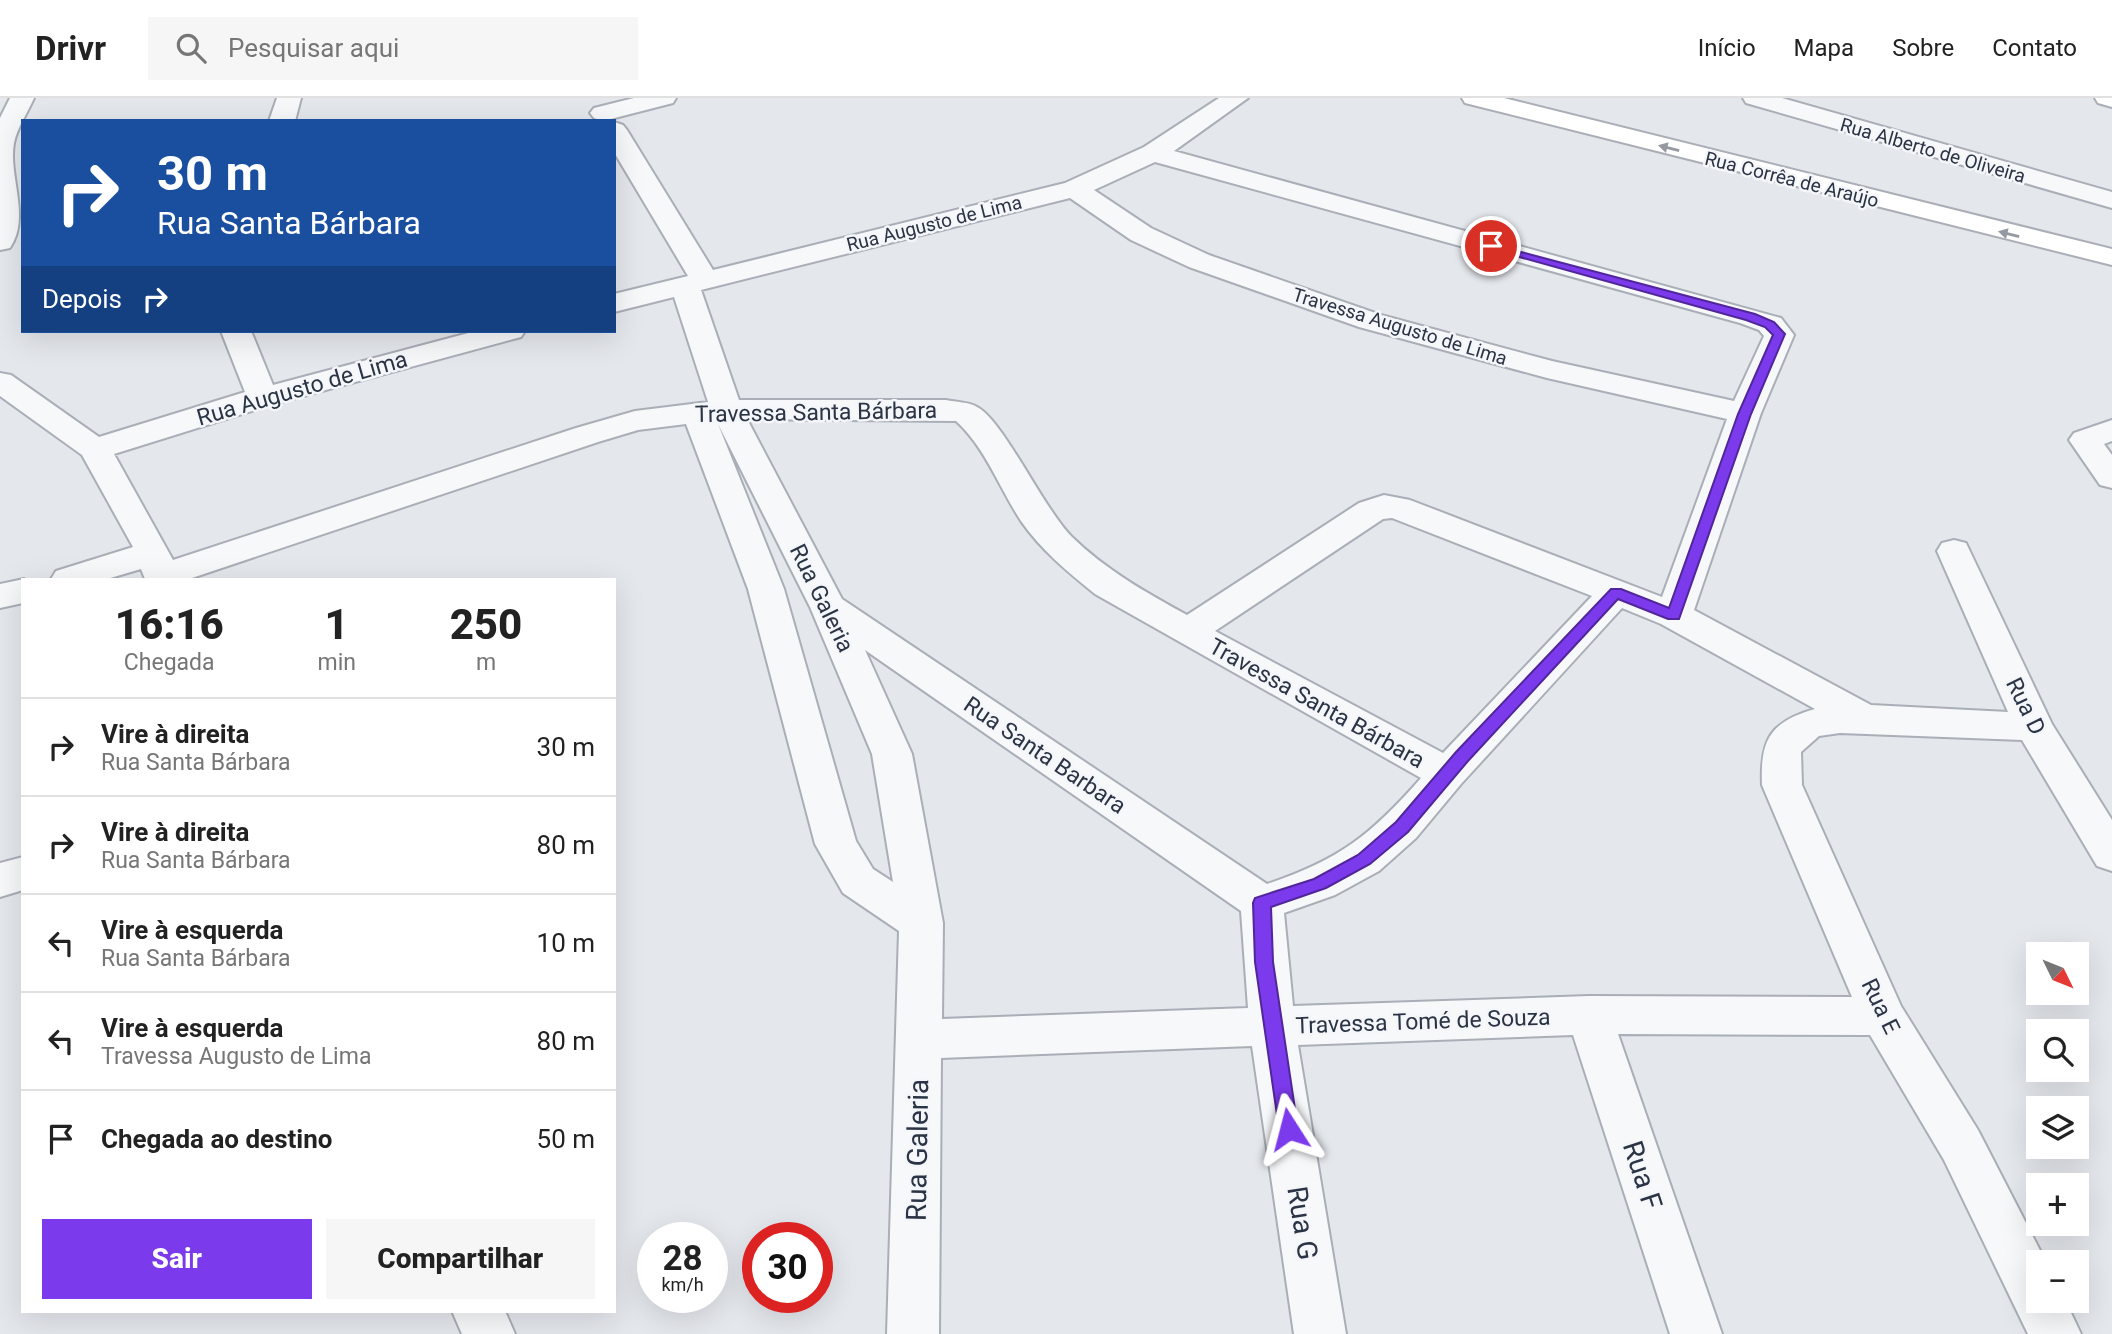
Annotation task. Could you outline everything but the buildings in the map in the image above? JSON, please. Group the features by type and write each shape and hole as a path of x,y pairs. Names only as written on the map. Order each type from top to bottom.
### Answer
{"street":[{"path":"0,242 5,214 0,145 22,98"},
{"path":"283,119 289,98"},
{"path":"604,115 664,98"},
{"name":"Rua Augusto de Lima","path":"616,302 1074,189 1153,153 1236,98"},
{"name":"Rua Corrêa de Araújo","path":"1474,98 1969,224 2112,257"},
{"name":"Rua Alberto de Oliveira","path":"1755,98 2112,200"},
{"path":"2107,98 2112,100"},
{"name":"Rua Galeria","path":"616,137 695,282 712,411 766,589 836,844 858,881 921,923"},
{"path":"1153,153 1770,324 1779,334 1745,414 1674,615"},
{"name":"Travessa Augusto de Lima","path":"1074,189 1141,234 1199,261 1370,321 1547,369 1745,414"},
{"path":"237,333 263,397"},
{"name":"Rua Augusto de Lima","path":"95,449 263,397 503,333"},
{"path":"0,382 95,449 159,569 78,578"},
{"name":"Travessa Santa Bárbara","path":"159,569 635,421 712,411 946,410 967,414 981,425 988,443 1040,524 1072,558 1118,593 1447,774"},
{"name":"Rua Galeria","path":"712,411 828,607 892,754 921,923 913,1334"},
{"path":"2099,437 2112,478"},
{"name":"Travessa Santa Bárbara","path":"1187,632 1371,511 1384,506 1398,508 1616,593"},
{"name":"Rua D","path":"1954,551 2034,727 2112,855"},
{"path":"0,596 21,592"},
{"path":"1262,903 1320,883 1364,860 1402,827 1447,774 1616,593 1674,615 1864,719"},
{"name":"Rua Santa Barbara","path":"828,607 1262,903"},
{"name":"Rua E","path":"2034,727 1864,719 1817,720 1793,734 1781,752 1782,786 1883,1016 1961,1145 2055,1334"},
{"path":"0,880 21,874"},
{"name":"Rua G","path":"1262,903 1264,962 1320,1334"},
{"name":"Travessa Tomé de Souza","path":"920,1039 1590,1016 1883,1016"},
{"name":"Rua F","path":"1590,1016 1696,1334"},
{"path":"479,1313 489,1334"}],"route":[{"path":"1289,1129 1264,962 1262,903 1320,883 1364,860 1402,827 1524,689 1616,593 1674,615 1745,414 1779,334 1770,324 1750,317 1491,246"}]}
